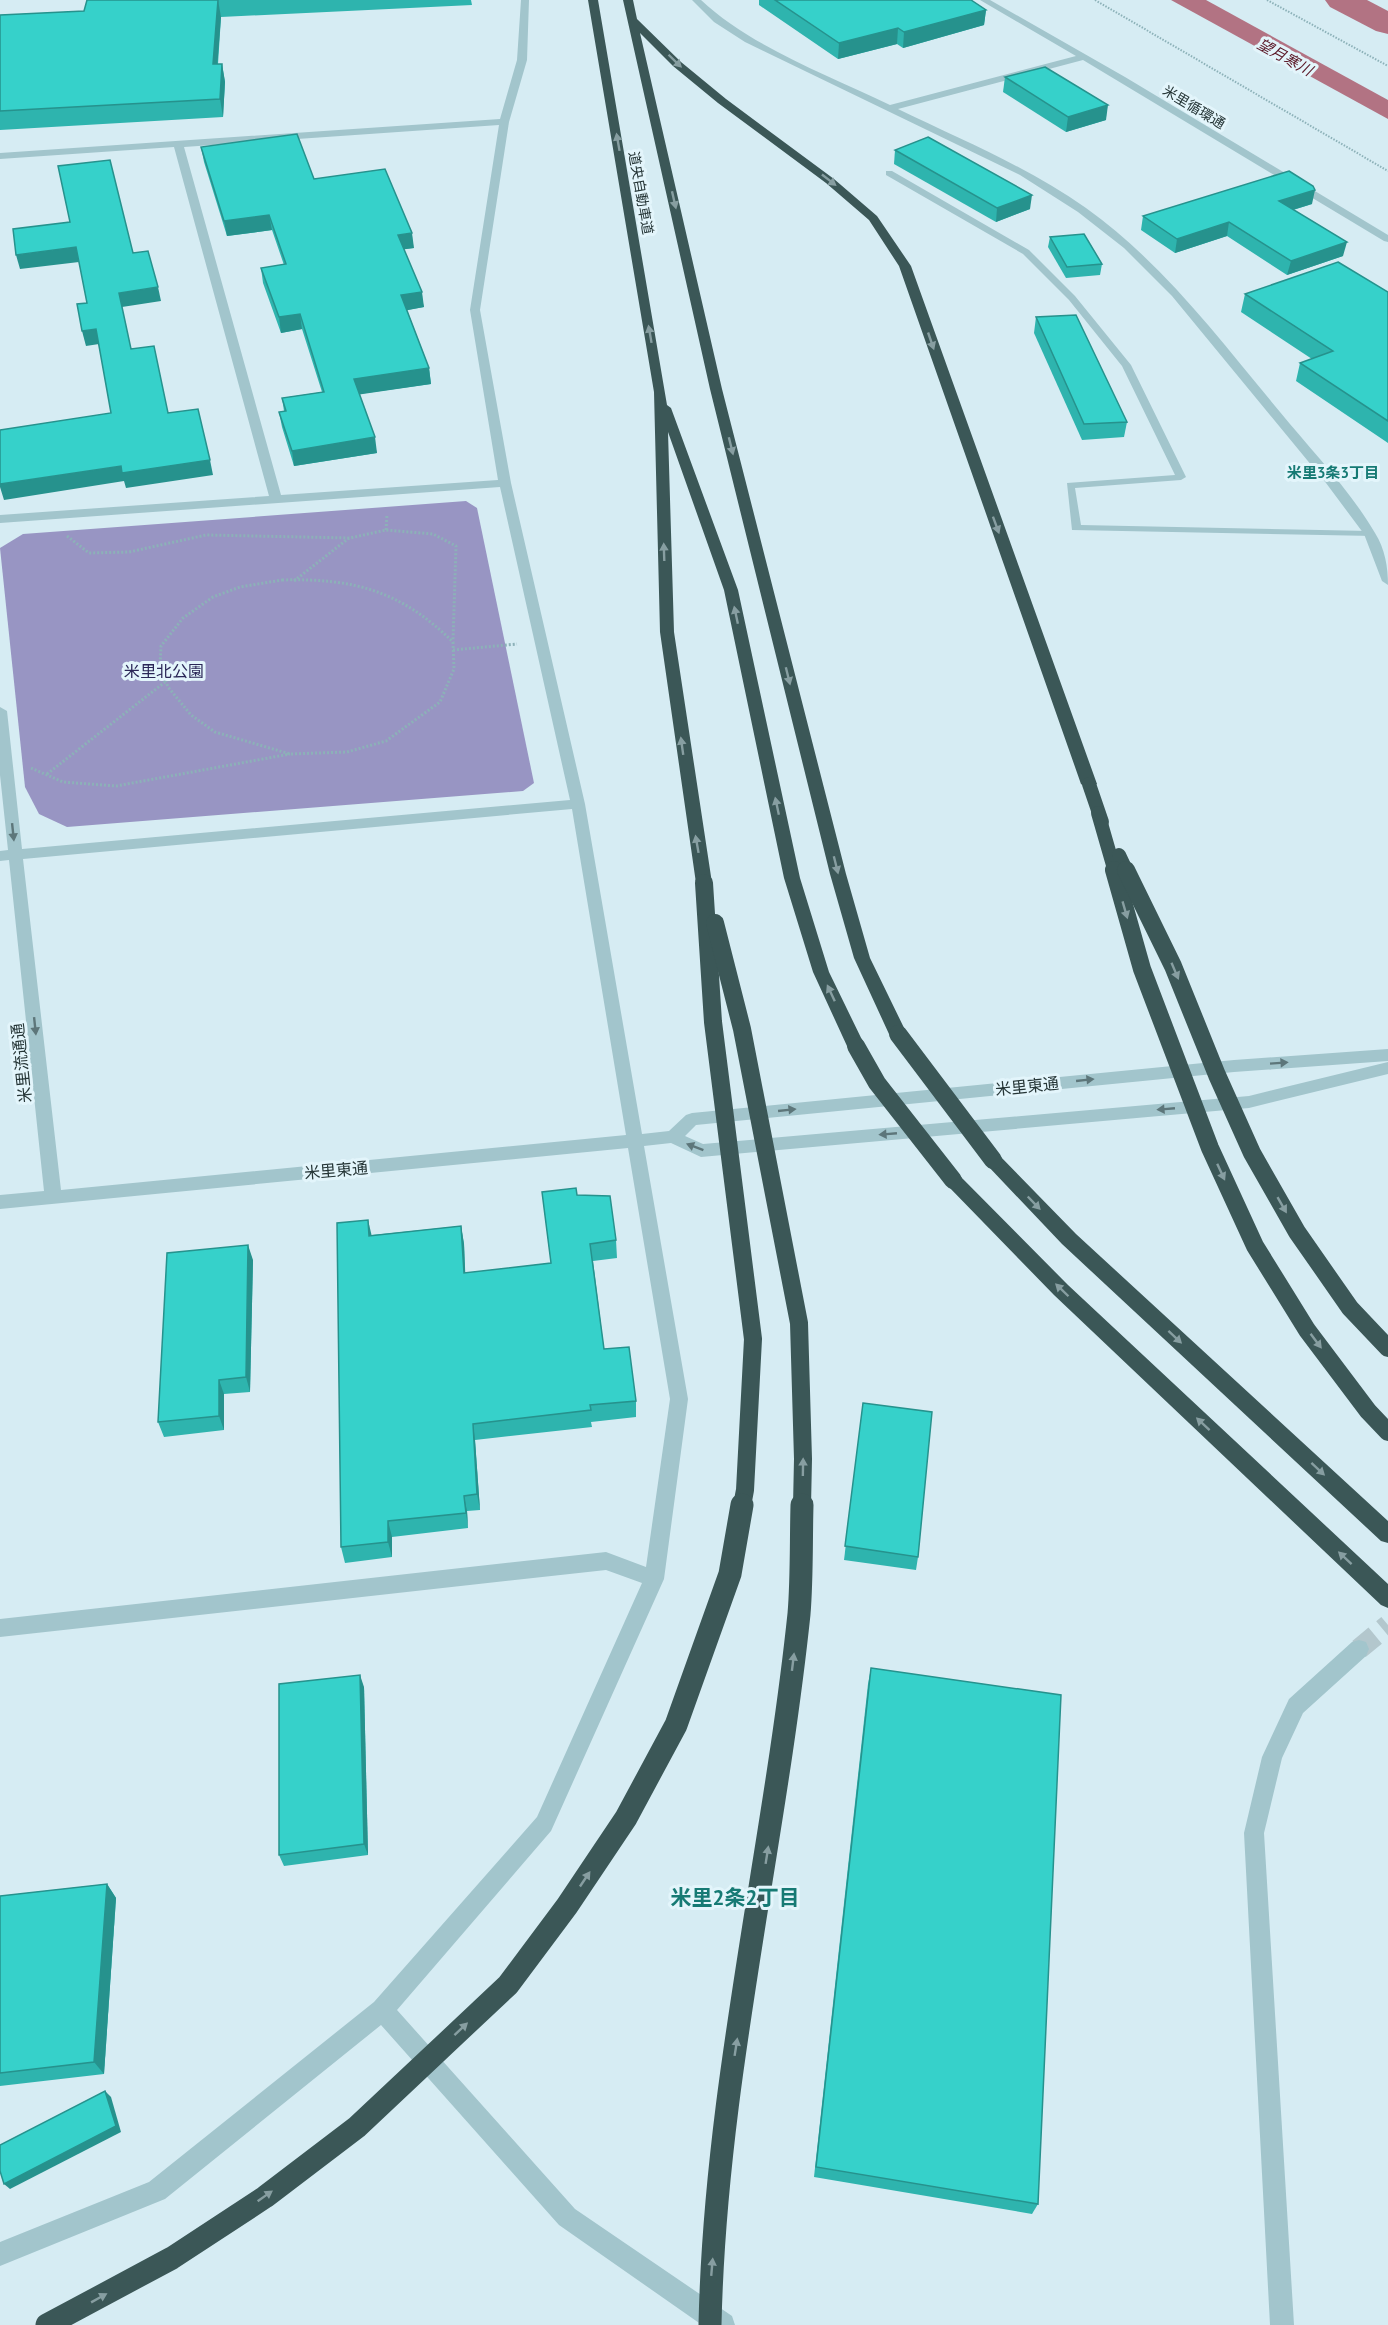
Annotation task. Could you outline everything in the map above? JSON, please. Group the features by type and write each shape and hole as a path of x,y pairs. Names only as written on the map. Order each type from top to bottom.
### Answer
{"highway":[{"name":"道央自動車道","path":"593,0 660,392"},
{"path":"630,9 716,389 838,874 862,958 897,1034 993,1160 1068,1239 1388,1534"},
{"path":"630,9 677,64 722,101 830,181 873,218 905,266 1089,784 1142,969 1210,1148 1251,1236 1307,1330 1368,1411 1388,1432"},
{"path":"660,392 666,632 704,883 742,1029 799,1323 803,1458 799,1611 776,1798 727,2105 711,2277 710,2325"},
{"path":"660,392 731,590 792,878 821,972 855,1046 877,1083 953,1180 1061,1290 1388,1598"},
{"path":"1098,813 1173,966 1217,1075 1252,1152 1297,1232 1350,1308 1388,1348"},
{"path":"47,2325 172,2259 265,2197 357,2127 508,1985 567,1906 626,1818 676,1725 730,1574 745,1490 753,1339 713,1022 704,883"}],"street":[{"path":"0,2254 157,2191 382,2010 544,1824 654,1579 679,1400 578,804 505,483 475,310 504,122 522,60 525,0"},
{"path":"696,0 717,20 748,40 1023,173 1082,210 1128,246 1176,294 1330,480 1370,534 1388,581"},
{"name":"米里循環通","path":"984,0 1084,57 1388,239"},
{"path":"890,108 1084,57"},
{"path":"0,156 504,122"},
{"path":"178,144 276,500"},
{"path":"0,519 505,483"},
{"name":"米里流通通","path":"0,711 53,1197"},
{"path":"0,856 578,804"},
{"name":"米里東通","path":"0,1202 673,1137 692,1119 1222,1067 1388,1055"},
{"path":"673,1137 701,1151 1249,1102 1388,1068"},
{"path":"0,1628 606,1561 654,1579"},
{"path":"1282,2325 1254,1833 1272,1757 1296,1706 1359,1648"},
{"path":"382,2010 567,2217 723,2325"}],"lane":[{"path":"889,173 1026,252 1072,298 1126,365 1181,477 1070,485 1076,528 1370,534"}],"path":[{"path":"1095,0 1388,171"},
{"path":"1268,0 1388,66"},
{"path":"386,530 387,512"},
{"path":"30,768 63,782 116,786 290,754 347,752 386,741 440,702 454,669 456,546 433,534 386,530 350,538 206,535 129,552 89,553 63,534"},
{"path":"294,580 350,538"},
{"path":"290,754 209,730 178,704 165,682 159,656 165,641 180,621 222,593 264,582 294,580 346,583 387,594 428,617 453,642"},
{"path":"453,650 518,644"},
{"path":"46,774 165,682"}],"green space":[{"name":"米里北公園","path":"466,501 477,508 534,783 523,791 67,827 39,814 25,787 0,548 23,534"}],"water":[{"name":"望月寒川","path":"1171,0 1206,0 1388,100 1388,119"}],"building":[{"path":"87,0 218,0 213,64 222,64 220,99 0,111 0,15 84,11"},
{"path":"775,0 971,0 986,10 904,32 898,28 839,43"},
{"path":"1045,67 1108,105 1068,117 1005,77"},
{"path":"297,134 314,179 385,169 412,233 398,235 422,292 401,295 429,368 354,379 375,437 292,451 279,412 286,411 282,398 324,392 300,314 279,317 261,268 286,264 269,215 224,221 201,147"},
{"path":"928,137 1032,195 997,208 895,150"},
{"path":"110,160 133,253 148,251 158,287 119,293 131,349 154,346 168,413 198,409 210,460 122,473 121,466 0,484 0,430 111,413 96,329 82,331 77,304 87,303 76,247 16,255 13,229 70,222 58,166"},
{"path":"1289,171 1313,186 1315,190 1279,201 1347,242 1291,261 1229,222 1177,239 1143,216"},
{"path":"1084,234 1102,264 1067,267 1050,237"},
{"path":"1338,262 1388,292 1388,421 1300,363 1333,351 1245,294"},
{"path":"1076,315 1127,422 1084,424 1036,317"},
{"path":"576,1188 577,1195 610,1196 616,1240 590,1244 604,1349 629,1347 636,1401 590,1405 591,1410 473,1424 477,1494 464,1496 466,1513 388,1521 388,1542 341,1547 337,1223 368,1220 369,1236 461,1226 464,1273 551,1263 542,1192"},
{"path":"248,1245 246,1377 219,1380 219,1416 158,1422 167,1253"},
{"path":"863,1403 932,1412 918,1557 845,1546"},
{"path":"871,1668 1061,1695 1038,2204 816,2167"},
{"path":"360,1675 364,1844 279,1855 279,1684"},
{"path":"107,1884 94,2062 0,2073 0,1896"},
{"path":"105,2091 116,2126 4,2184 0,2171 0,2145"}],"waterway":[{"path":"1342,0 1388,24"}],"tunnel":[{"path":"1359,1649 1388,1625"}],"district":[{"name":"米里3条3丁目","path":"1333,472"},
{"name":"米里2条2丁目","path":"735,1897"}]}
